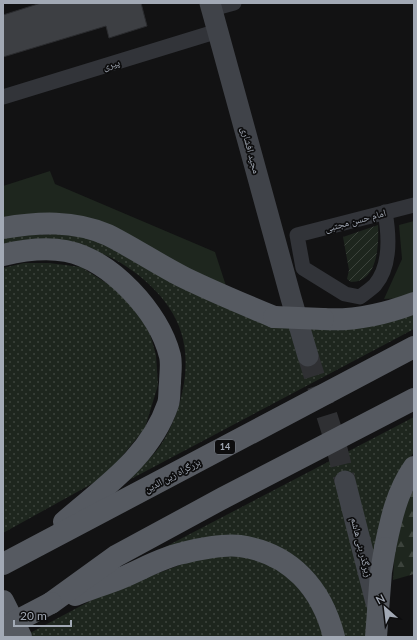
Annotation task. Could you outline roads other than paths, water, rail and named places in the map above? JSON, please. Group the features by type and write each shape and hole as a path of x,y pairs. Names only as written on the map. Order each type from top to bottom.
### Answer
{"highway":[{"path":"3,228 33,223 62,224 89,229 107,235 184,278 274,317 344,320 393,311 414,303"},
{"path":"3,255 40,248 67,251 97,264 124,282 143,304 160,330 171,357 169,403 154,435 136,460 36,547"},
{"name":"بزرگراه زین الدین","path":"36,547 414,347"},
{"path":"51,603 116,556 223,498 414,399"},
{"path":"376,637 381,572 385,548 397,500 406,478 414,467"},
{"path":"3,628 51,603 119,579 181,553 239,546 275,557 292,566 300,573 310,584 330,619 334,637"},
{"name":"14","path":"3,564 36,547"},
{"path":"3,601 21,637"}],"main road":[{"name":"مجید افشاری","path":"211,6 308,356"},
{"name":"زیرگذر بنی هاشم","path":"345,480 384,637"}],"street":[{"path":"211,6 234,3"},
{"name":"پیری","path":"3,97 218,31"},
{"name":"امام حسن مجتبی","path":"384,212 388,233 384,265 375,284 360,297 345,294 304,268 297,235 384,212 414,205"}],"tunnel":[{"path":"308,356 335,441 345,481"}]}
